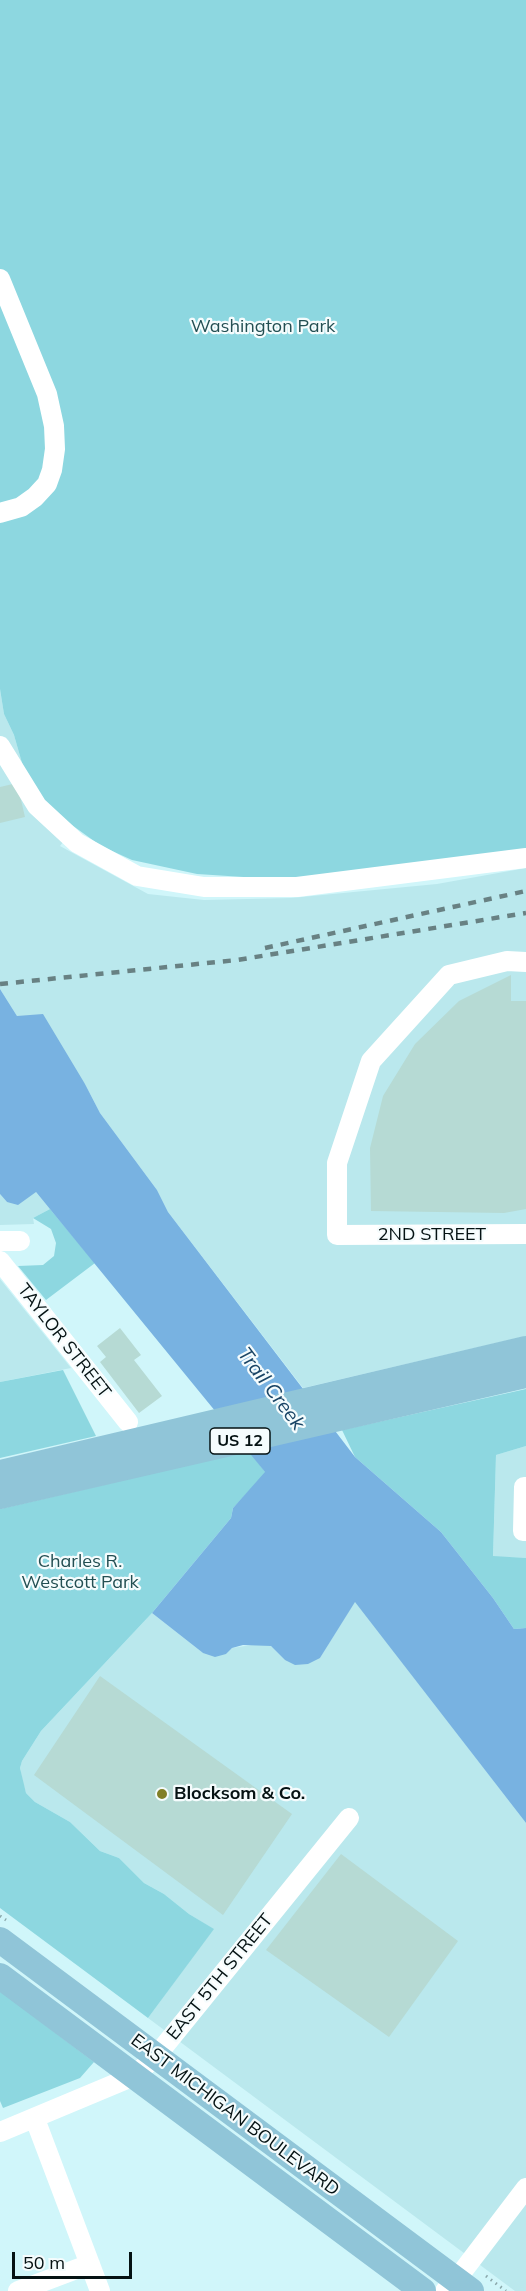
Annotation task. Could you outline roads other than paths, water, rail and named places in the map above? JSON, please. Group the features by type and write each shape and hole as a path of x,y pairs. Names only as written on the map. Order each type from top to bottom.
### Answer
{"main road":[{"name":"US 12","path":"4,1487 526,1349"},
{"name":"US 12","path":"4,1487 467,1390 526,1375"},
{"name":"EAST MICHIGAN BOULEVARD","path":"0,1940 157,2055 457,2287"},
{"name":"EAST MICHIGAN BOULEVARD","path":"0,1976 423,2291"}],"street":[{"path":"0,279 47,394 54,426 55,449 47,484 36,498 21,507 0,513"},
{"path":"0,746 37,806 77,843 137,876 204,887 297,888 526,858"},
{"name":"2ND STREET","path":"526,962 507,961 449,975 371,1061 338,1163 338,1235 526,1234"},
{"name":"TAYLOR STREET","path":"0,1261 128,1422"},
{"path":"526,1487 524,1487 523,1531 526,1531"},
{"name":"EAST 5TH STREET","path":"0,2132 134,2076 157,2055 349,1818"},
{"path":"35,2119 100,2291"},
{"path":"457,2287 526,2188"},
{"path":"18,2291 90,2264"}],"water":[{"name":"Trail Creek","path":"0,989 17,1016 43,1014 100,1113 157,1190 168,1212 355,1457 441,1532 493,1598 514,1629 526,1628 526,1823 355,1602 320,1658 308,1664 295,1665 285,1660 271,1646 243,1645 215,1657 203,1653 152,1613 231,1518 233,1508 265,1472 36,1192 18,1205 7,1202 0,1194"}],"railway":[{"path":"265,948 526,891"},
{"path":"0,984 237,960 526,913"}],"place":[{"name":"Blocksom & Co.","path":"162,1794"}],"park label":[{"name":"Washington Park","path":"263,327"},
{"name":"Charles R. Westcott Park","path":"80,1572"}]}
